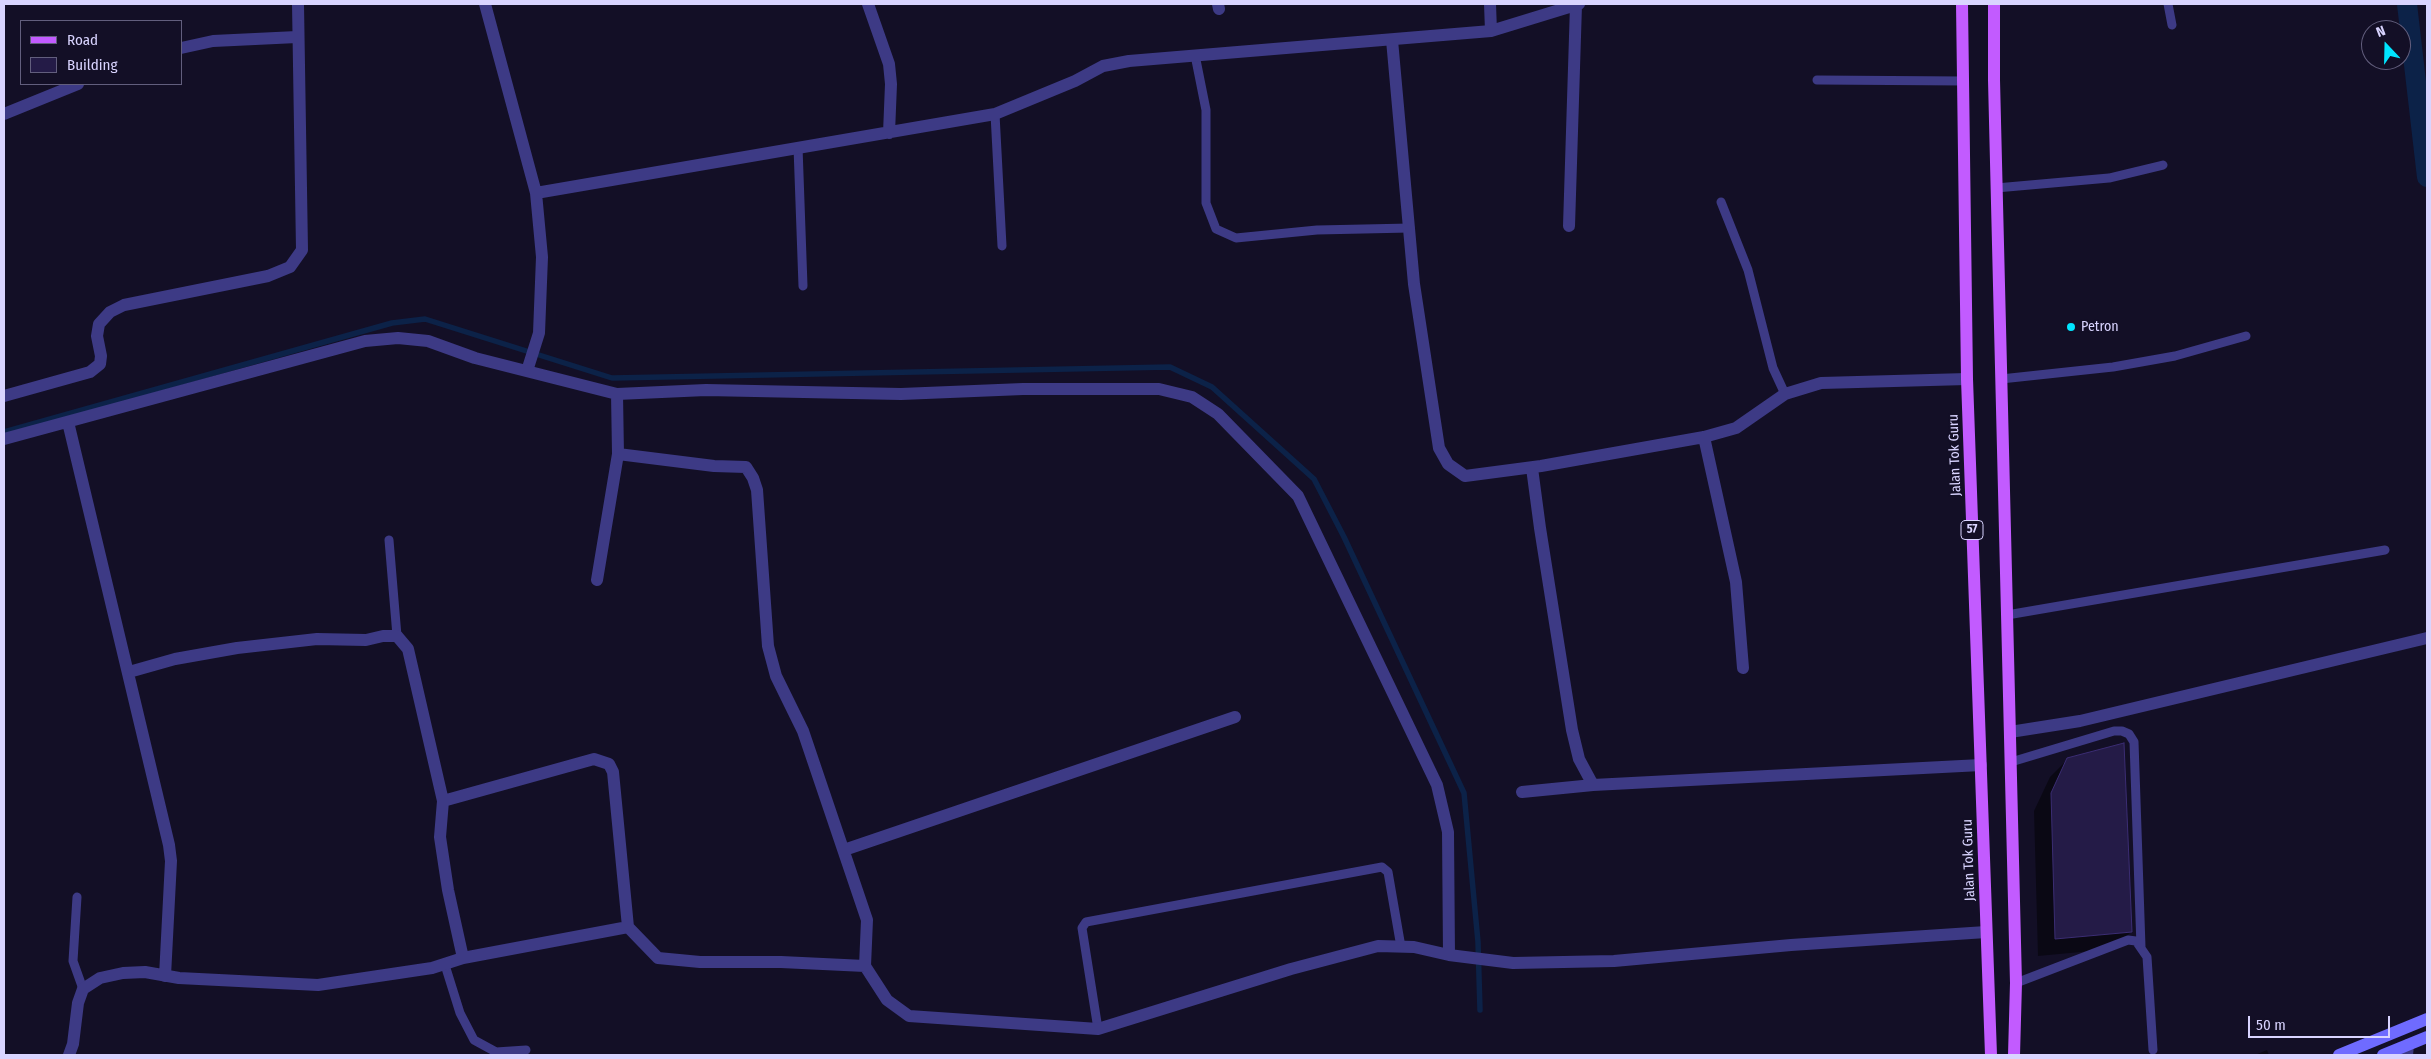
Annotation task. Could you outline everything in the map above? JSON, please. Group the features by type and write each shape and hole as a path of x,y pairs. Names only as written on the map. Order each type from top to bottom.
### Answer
{"main road":[{"name":"Jalan Tok Guru","path":"1962,4 1967,379 1991,1055"},
{"path":"1994,4 1996,188 2016,983 2014,1055"},
{"path":"2339,1055 2427,1019"},
{"path":"2383,1055 2408,1050 2427,1037"}],"street":[{"path":"4,396 90,372 100,364 101,356 97,336 99,324 110,312 124,305 268,276 290,267 302,250 298,4"},
{"path":"485,4 536,193 542,257 539,333 529,366"},
{"path":"868,4 889,64 891,84 889,133"},
{"path":"1490,4 1491,31"},
{"path":"536,193 995,114 1075,81 1104,66 1129,61 1287,50 1491,31 1577,4 1569,226"},
{"path":"182,48 213,41 298,37"},
{"path":"1392,40 1414,284 1439,448 1448,464 1465,476 1532,468 1704,437 1736,428 1784,394 1821,383 1967,379"},
{"path":"4,114 76,85"},
{"path":"4,439 365,341 398,338 428,341 475,358 529,366 617,394 706,390 901,394 1023,389 1159,389 1192,396 1218,414 1298,496 1437,785 1448,832 1452,956"},
{"path":"597,580 618,454 617,394"},
{"path":"68,422 129,672 171,861 165,976"},
{"path":"1704,437 1736,582 1744,668"},
{"path":"618,454 714,466 746,467 753,478 757,490 768,646 776,676 787,694 803,731 867,920 865,966 886,1000 909,1016 1098,1029 1330,958 1378,946 1414,947 1452,956 1513,963 1614,961 1986,932"},
{"path":"1532,468 1572,730 1579,759 1593,785"},
{"path":"129,672 175,659 237,648 317,639 366,640 383,636 397,636 408,649 442,801 440,836 448,890 464,958"},
{"path":"2010,732 2089,719 2427,638"},
{"path":"844,850 1235,717"},
{"path":"442,801 594,758 608,764 614,781 628,927 658,958 700,962 781,962 865,966"},
{"path":"1522,792 1593,785 1981,765"},
{"path":"69,1055 78,1003 83,989 100,978 123,973 145,972 165,976 318,985 445,965 464,958 628,927"}],"lane":[{"path":"2168,4 2172,25"},
{"path":"1195,55 1206,110 1206,202 1216,229 1236,238 1318,230 1410,228"},
{"path":"1817,80 1964,81"},
{"path":"995,114 1002,246"},
{"path":"798,147 803,286"},
{"path":"1996,188 2109,178 2163,165"},
{"path":"1721,202 1748,270 1773,368 1784,394"},
{"path":"2001,379 2113,367 2175,356 2246,336"},
{"path":"389,540 397,636"},
{"path":"2007,614 2385,550"},
{"path":"2011,762 2114,731 2122,731 2129,734 2134,742 2142,948"},
{"path":"1098,1029 1082,928 1086,922 1382,867 1388,872 1401,947"},
{"path":"77,898 73,961 83,989"},
{"path":"2016,983 2128,940 2136,941 2147,957 2153,1050"},
{"path":"445,965 460,1013 474,1040 496,1052 526,1050"}],"building":[{"path":"2124,743 2132,932 2055,939 2051,793 2067,758"}],"waterway":[{"path":"2407,4 2427,177"},
{"path":"4,432 392,323 425,319 612,378 1170,367 1212,387 1314,479 1344,537 1464,793 1478,942 1480,1010"}],"place":[{"name":"Petron","path":"2071,327"}]}
